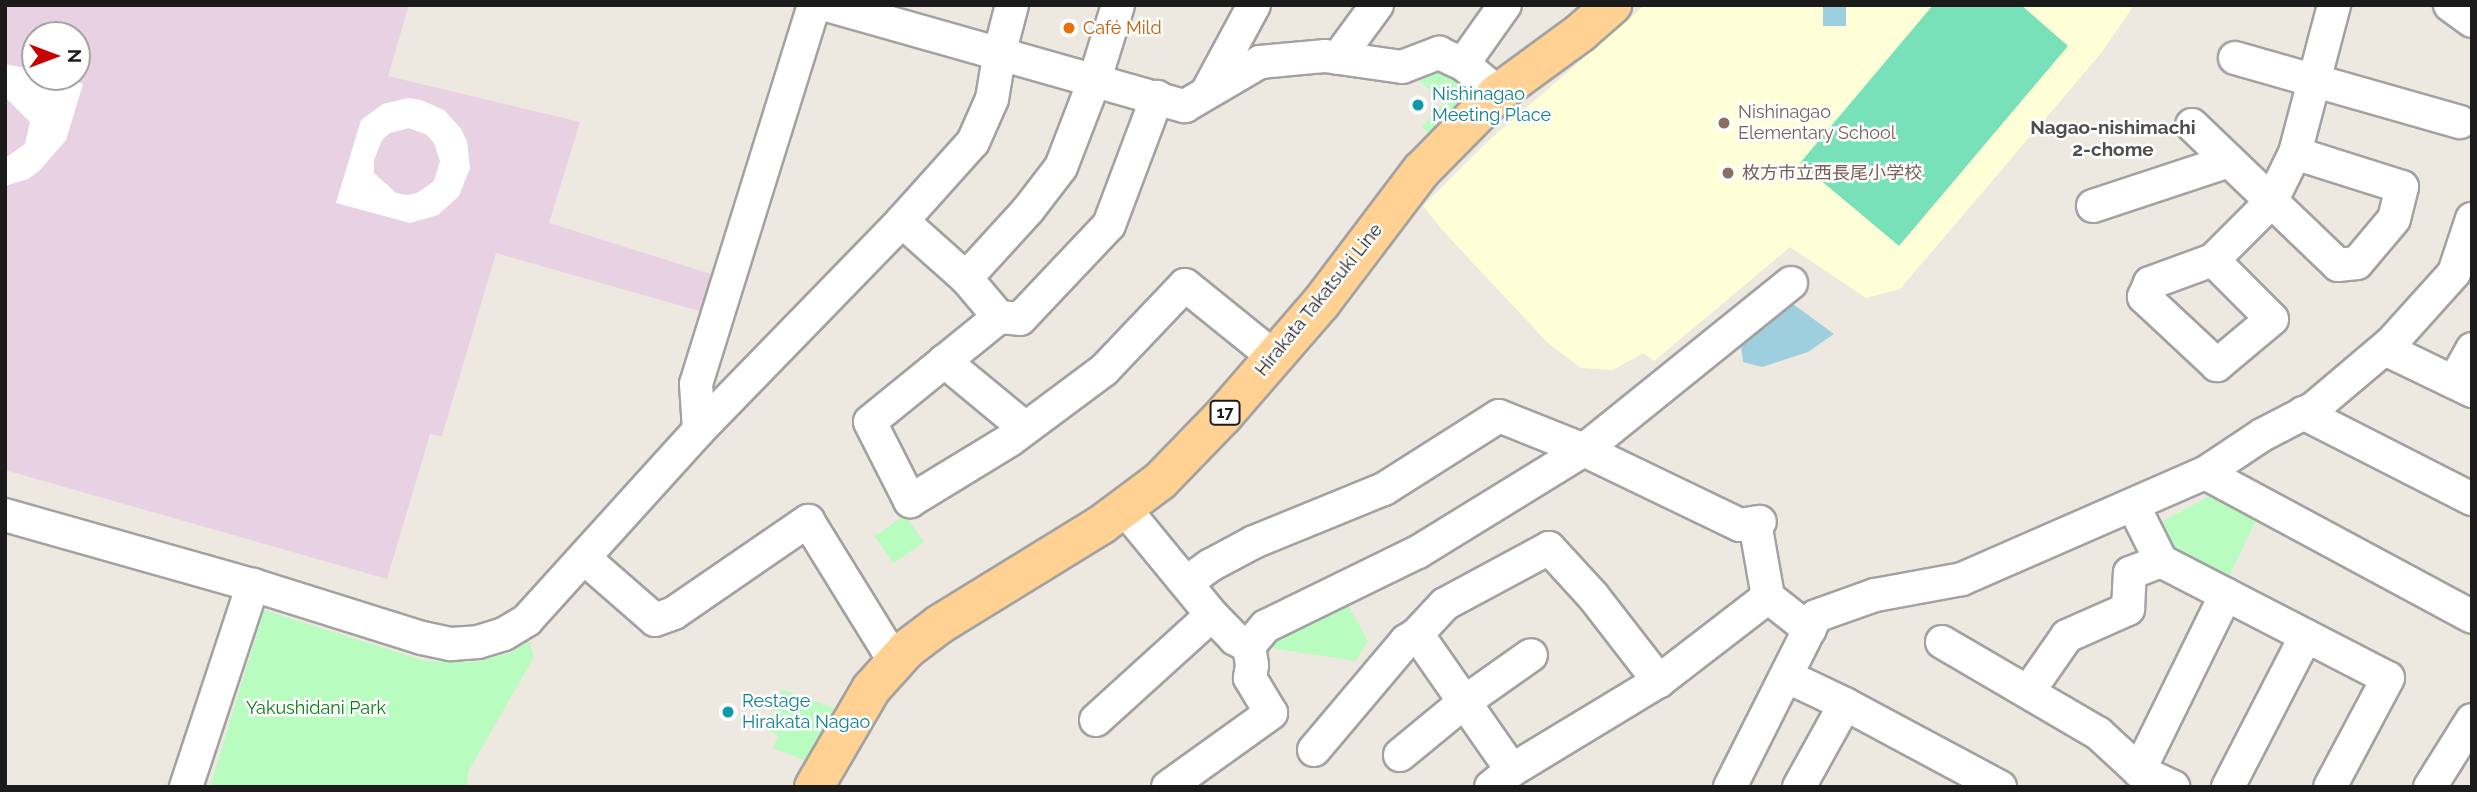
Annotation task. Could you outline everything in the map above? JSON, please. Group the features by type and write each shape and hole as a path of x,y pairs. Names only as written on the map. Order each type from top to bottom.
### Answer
{"main road":[{"name":"Hirakata Takatsuki Line","path":"814,787 870,690 895,662 940,624 1124,508 1160,481 1223,416 1321,303 1421,171 1498,93 1580,33 1612,5"}],"street":[{"path":"699,430 696,384 814,5"},
{"path":"827,5 1000,51 1185,106 1260,62 1325,57 1402,67 1439,53 1463,64 1498,93"},
{"path":"5,515 253,585 422,638 451,644 478,642 504,634 527,620 699,430 902,220 973,142 992,99 1000,51 1012,5"},
{"path":"967,278 1028,211 1061,167 1096,79 1118,5"},
{"path":"1207,92 1254,5"},
{"path":"1338,58 1377,5"},
{"path":"1463,64 1505,5"},
{"path":"2213,260 2271,202 2295,153 2334,5"},
{"path":"2450,5 2472,21"},
{"path":"2235,58 2460,122"},
{"path":"1157,97 1109,225 1020,319 999,317 870,422 910,501 1025,429 1104,370 1185,285 1273,356"},
{"path":"2192,125 2338,265 2357,263 2394,219 2402,187 2295,153"},
{"path":"2093,206 2229,160"},
{"path":"1730,787 1816,617 1875,595 1962,579 2134,507 2205,473 2262,435 2303,413 2385,349 2454,273 2472,219"},
{"path":"902,220 967,278 999,317"},
{"path":"1168,787 1271,713 1250,678 1252,665 1249,646 1266,626 1418,552 1584,450 1791,283"},
{"path":"2385,349 2463,387 2472,349"},
{"path":"944,361 1025,429"},
{"path":"2303,413 2472,499"},
{"path":"1186,583 1254,542 1384,489 1499,416 1584,450 1740,525 1757,522 1768,597 1810,630"},
{"path":"2205,473 2472,617"},
{"path":"2134,507 2161,561 2388,678 2330,787"},
{"path":"1124,508 1212,614 1235,639 1249,646"},
{"path":"584,558 655,620 674,613 808,521 895,662"},
{"path":"1314,750 1406,641 1417,634 1445,604 1549,548 1592,596 1658,681"},
{"path":"2028,692 2067,636 2129,610 2130,573 2161,561"},
{"path":"186,787 253,585"},
{"path":"2139,771 2227,594"},
{"path":"1417,634 1463,703 1502,778 1658,681 1768,597"},
{"path":"1096,720 1212,614"},
{"path":"2228,787 2306,636"},
{"path":"1942,642 2098,733 2139,771 2174,787"},
{"path":"1400,755 1463,703 1531,655"},
{"path":"1787,677 1845,704 2000,787"},
{"path":"1800,787 1845,704"},
{"path":"2430,787 2471,725"}],"shaded area":[{"path":"5,5 409,5 388,76 580,122 549,223 714,275 703,312 496,253 442,436 430,434 387,579 5,470"},
{"name":"枚方市立西長尾小学校","path":"1645,5 2134,5 2102,52 1900,289 1866,298 1790,247 1654,361 1643,353 1613,370 1581,368 1548,343 1423,206 1489,140"}],"green space":[{"path":"1933,5 2021,5 2068,46 1899,246 1800,163"},
{"path":"1446,64 1480,95 1438,142 1422,127 1444,103 1415,77"},
{"path":"2210,496 2222,496 2259,514 2227,581 2170,556 2155,525"},
{"path":"905,515 924,542 894,563 875,536"},
{"path":"1342,594 1368,641 1356,661 1271,648 1268,637"},
{"name":"Yakushidani Park","path":"264,610 425,661 475,662 510,653 529,641 534,657 468,772 467,787 210,787"},
{"path":"782,689 839,710 811,763 773,748 778,735 766,730"}],"water":[{"path":"1823,5 1846,5 1846,26 1823,26"},
{"path":"1793,304 1834,334 1808,352 1762,367 1743,362 1740,339"}],"pier":[{"path":"5,64 21,67 21,91 81,91 66,140 39,171 28,179 5,186 5,158 25,144 30,122 5,97"},
{"path":"408,98 421,100 444,110 461,129 467,141 470,168 459,196 438,215 410,223 336,203 361,120 383,104","holes":["409,128 427,135 434,143 440,161 434,181 417,193 396,193 374,173 374,160 382,140 390,133"]}],"place":[{"name":"Café Mild","path":"1069,28"},
{"name":"Nishinagao Meeting Place","path":"1418,105"},
{"name":"Nishinagao Elementary School","path":"1724,123"},
{"name":"枚方市立西長尾小学校","path":"1728,173"},
{"name":"Restage Hirakata Nagao","path":"728,712"}],"district":[{"name":"Nagao-nishimachi 2-chome","path":"2113,139"}]}
